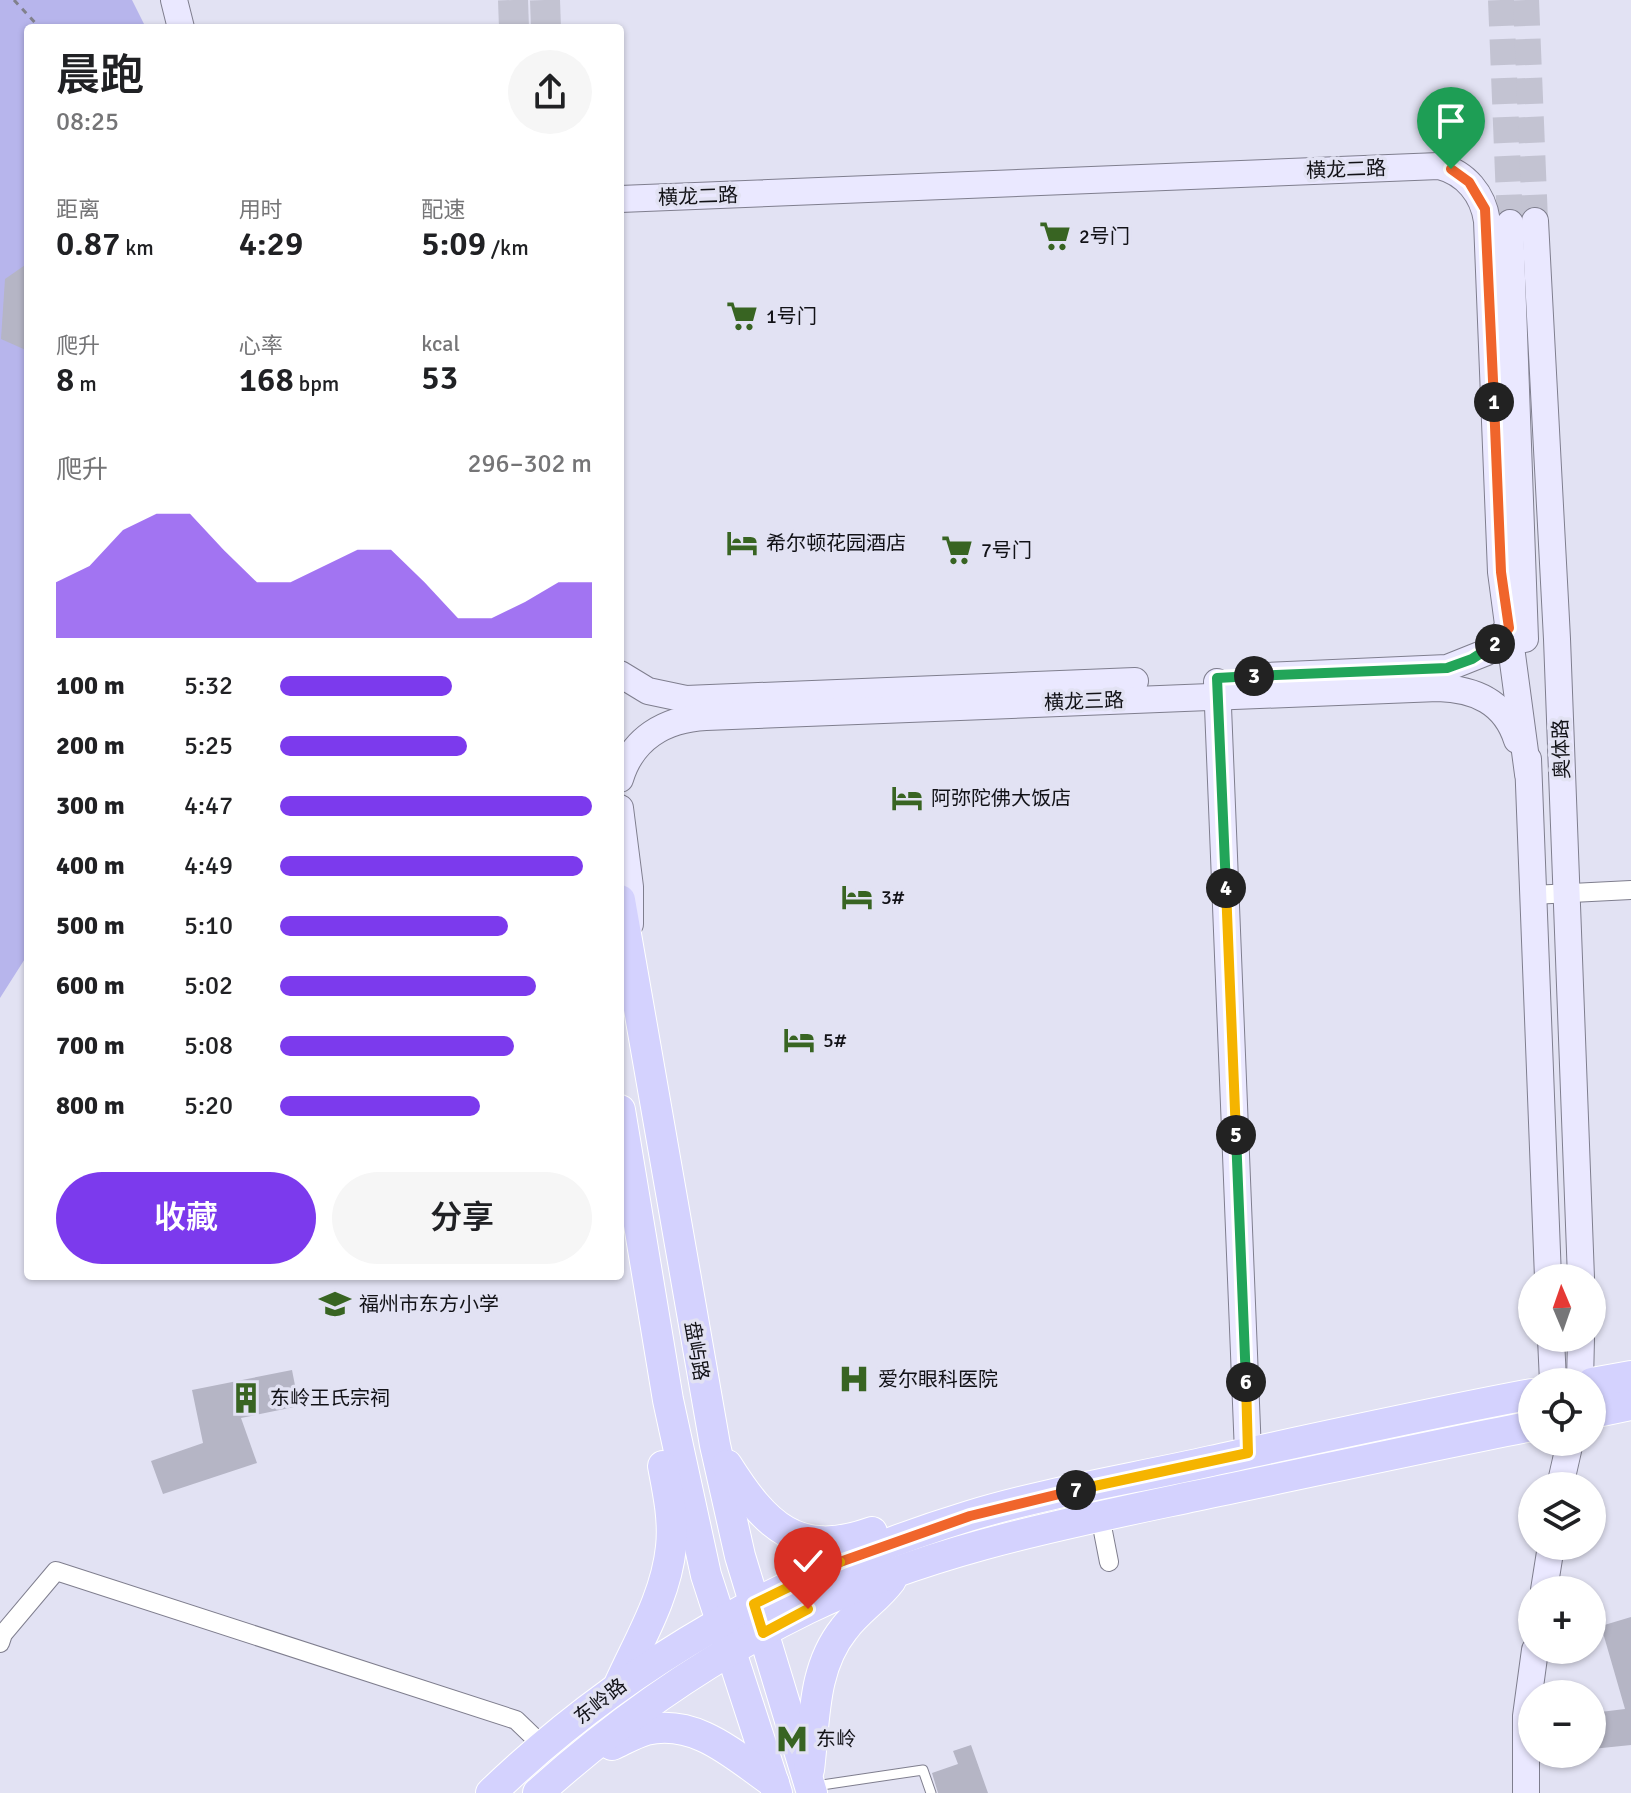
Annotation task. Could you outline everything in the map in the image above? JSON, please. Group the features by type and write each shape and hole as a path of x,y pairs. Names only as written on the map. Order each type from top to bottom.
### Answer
{"main road":[{"path":"174,0 180,24"},
{"name":"横龙二路","path":"624,199 1439,166 1451,169 1475,191 1485,209 1487,221 1501,572 1528,774"},
{"name":"奥体路","path":"1547,1264 1528,774 1522,222 1567,893 1580,1264"},
{"name":"横龙三路","path":"624,764 647,735 690,718 1217,687 1447,668 1487,652 1509,628 1524,604"},
{"path":"624,665 648,691"},
{"name":"横龙三路","path":"624,676 648,691 673,698 701,699 1217,687 1438,688 1474,693 1488,699 1509,720 1528,774"},
{"path":"1217,687 1248,1453"},
{"path":"624,840 630,887 630,963"},
{"name":"盘屿路","path":"624,925 715,1445 754,1604 810,1786"},
{"name":"盘屿路","path":"624,1134 668,1400 720,1623 775,1788"},
{"path":"1606,1380 1631,1376"},
{"path":"715,1445 764,1517 783,1530 804,1538 838,1542 890,1525 941,1525 1005,1506 1518,1397"},
{"path":"618,1687 649,1621 668,1569 670,1508 663,1461 668,1400"},
{"path":"1606,1410 1631,1405"},
{"name":"东岭路","path":"538,1793 577,1759 665,1693 730,1651 808,1609 895,1573 982,1544 1100,1516 1518,1429"},
{"name":"东岭路","path":"491,1793 543,1746 618,1687 720,1623 831,1566 941,1525"},
{"path":"810,1786 818,1682 828,1656 842,1631 880,1595 895,1573"},
{"path":"1526,1793 1526,1716 1533,1664"},
{"path":"577,1759 647,1730 698,1733 723,1745 775,1788"}],"street":[{"path":"1532,895 1631,890"},
{"path":"1100,1516 1109,1562"},
{"path":"0,1643 3,1634 56,1571 516,1720 543,1746"}],"lane":[{"path":"810,1786 923,1770 931,1793"}],"path":[{"path":"14,0 36,24"}],"shaded area":[{"path":"0,0 132,0 144,24 24,24 24,960 0,998"}],"building":[{"path":"24,266 24,349 1,339 5,279"},
{"path":"292,1370 299,1406 241,1418 257,1463 163,1494 151,1461 203,1443 192,1390"},
{"path":"1631,1617 1631,1745 1606,1748 1606,1711 1625,1709 1606,1643 1606,1624"},
{"path":"971,1745 988,1793 938,1793 932,1773 958,1764 953,1751"}],"tunnel":[{"path":"513,0 514,24"},
{"path":"545,0 546,24"},
{"path":"1501,0 1510,223"},
{"path":"1526,0 1535,221"}],"place":[{"name":"2号门","path":"1055,236"},
{"name":"1号门","path":"742,316"},
{"name":"希尔顿花园酒店","path":"742,543"},
{"name":"7号门","path":"957,550"},
{"name":"阿弥陀佛大饭店","path":"907,798"},
{"name":"3#","path":"857,897"},
{"name":"5#","path":"799,1040"},
{"name":"福州市东方小学","path":"335,1304"},
{"name":"爱尔眼科医院","path":"854,1379"},
{"name":"东岭王氏宗祠","path":"246,1398"},
{"name":"东岭","path":"792,1739"}],"route":[{"path":"808,1609 763,1633 754,1604 857,1555 970,1516 1248,1453 1217,678 1447,668 1487,652 1509,628 1501,572 1487,221 1485,209 1469,182 1451,169"}]}
